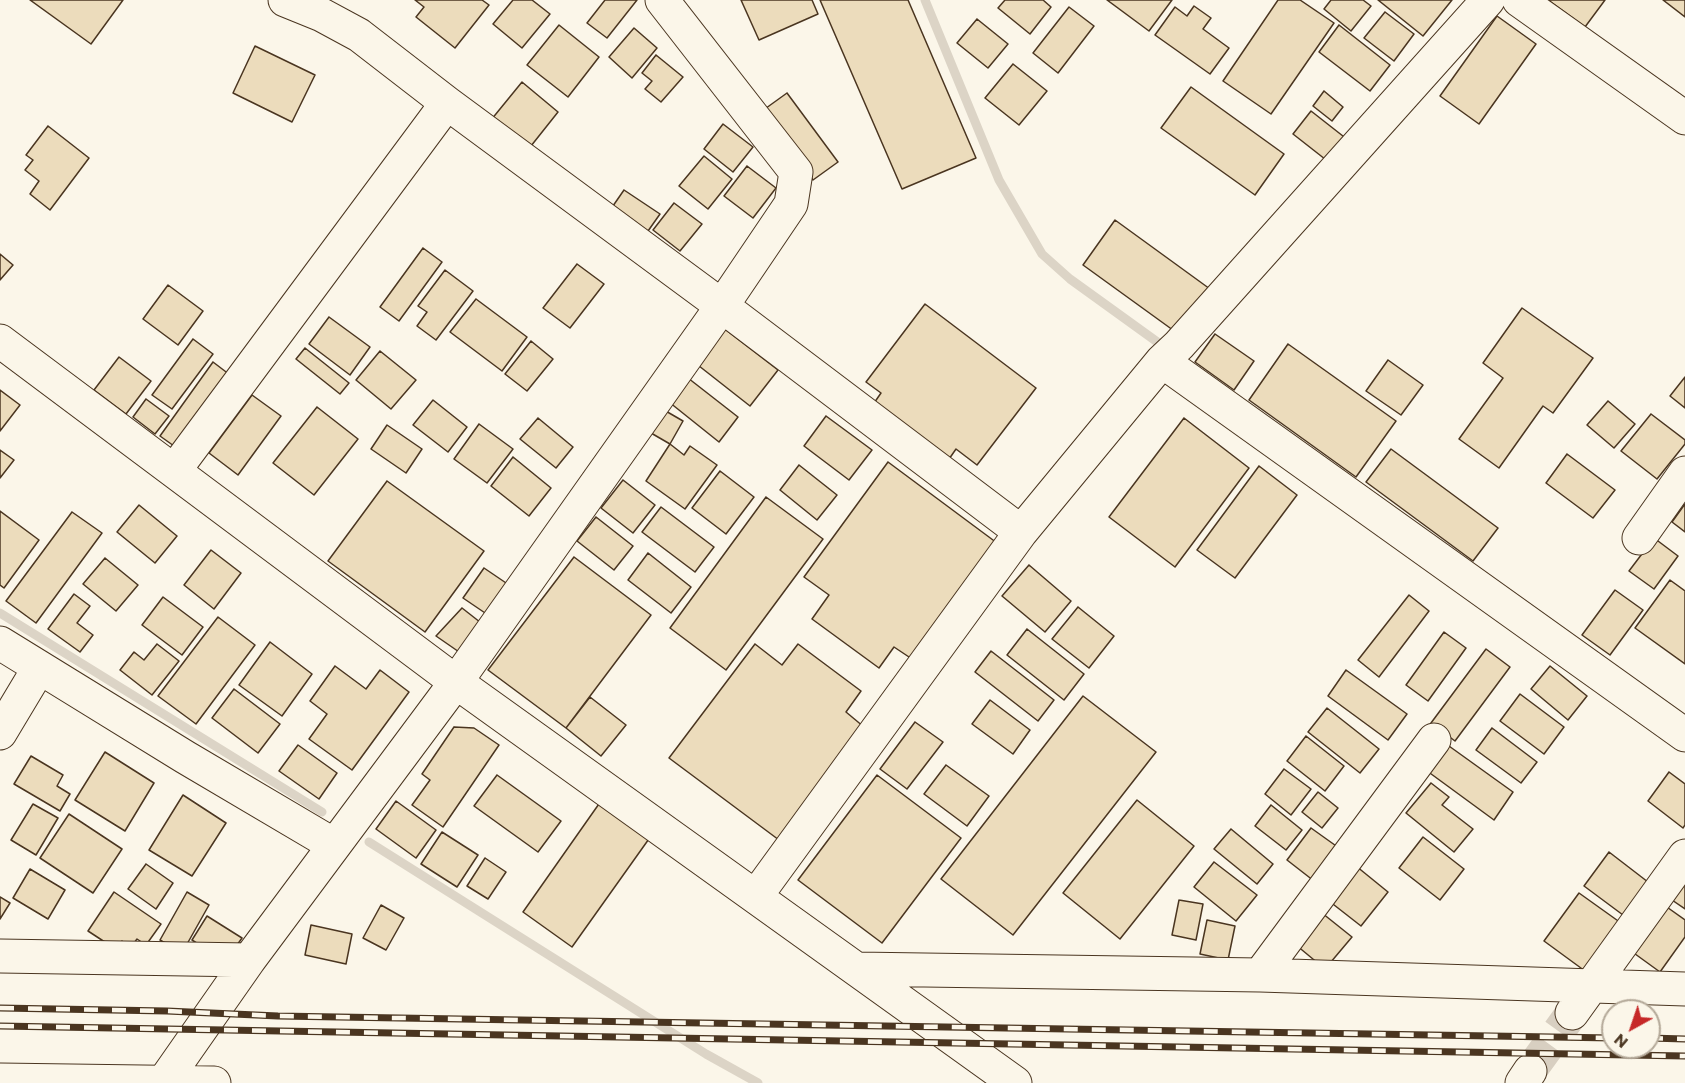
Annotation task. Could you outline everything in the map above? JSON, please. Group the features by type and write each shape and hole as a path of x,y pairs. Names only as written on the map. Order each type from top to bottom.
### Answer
{"street":[{"path":"285,0 322,15 359,35 1021,532"},
{"path":"163,1083 249,960 456,682 722,306 791,204 796,172 662,0"},
{"path":"756,896 1021,532 1171,353 1488,0"},
{"path":"1520,0 1685,118"},
{"path":"174,471 447,103"},
{"path":"0,341 456,682 1015,1083"},
{"path":"1171,353 1685,735"},
{"path":"1640,538 1685,474"},
{"path":"0,644 334,845"},
{"path":"0,733 39,668"},
{"path":"1260,975 1434,740"},
{"path":"1572,1013 1685,856"},
{"path":"0,956 249,960"},
{"path":"857,969 1260,975 1685,989"},
{"path":"0,1080 214,1083"}],"building":[{"path":"30,0 123,0 91,44"},
{"path":"415,0 482,0 489,5 455,48 416,17 424,7"},
{"path":"513,0 532,0 550,14 522,48 493,24"},
{"path":"605,0 637,0 607,38 587,23"},
{"path":"741,0 812,0 818,14 759,40"},
{"path":"820,0 908,0 976,158 902,189"},
{"path":"1005,0 1043,0 1051,7 1030,34 998,8"},
{"path":"1107,0 1172,0 1149,31"},
{"path":"1278,0 1300,0 1334,23 1271,114 1223,81"},
{"path":"1331,0 1363,0 1371,6 1351,31 1324,9"},
{"path":"1378,0 1452,0 1423,36"},
{"path":"1548,0 1605,0 1585,27"},
{"path":"1663,0 1685,0 1685,17"},
{"path":"1194,6 1211,18 1203,29 1229,48 1210,74 1155,35 1175,7 1187,16"},
{"path":"1069,7 1094,26 1058,73 1033,53"},
{"path":"1385,12 1414,34 1394,61 1364,38"},
{"path":"1497,16 1536,44 1479,124 1440,96"},
{"path":"977,19 1008,44 988,68 957,43"},
{"path":"559,25 599,57 568,97 527,65"},
{"path":"1339,25 1390,65 1370,91 1319,52"},
{"path":"634,28 657,48 632,78 609,57"},
{"path":"255,46 315,75 292,122 233,93"},
{"path":"656,55 683,77 661,102 645,89 652,81 642,73"},
{"path":"1013,64 1047,91 1019,125 985,98"},
{"path":"522,82 558,112 527,151 491,120"},
{"path":"1191,87 1284,154 1255,195 1161,128"},
{"path":"1324,91 1343,107 1332,121 1313,106"},
{"path":"787,93 838,162 813,180 762,111"},
{"path":"1311,111 1348,140 1330,163 1293,134"},
{"path":"723,124 753,147 733,172 704,149"},
{"path":"48,126 89,158 50,210 30,194 39,181 25,170 33,160 26,155"},
{"path":"704,156 732,179 708,209 679,186"},
{"path":"747,166 776,188 753,218 724,196"},
{"path":"624,190 660,214 641,241 606,216"},
{"path":"674,203 702,224 680,251 653,230"},
{"path":"1115,220 1210,289 1177,333 1083,265"},
{"path":"423,248 442,262 399,321 380,307"},
{"path":"0,254 13,265 0,280"},
{"path":"577,264 604,284 570,328 543,308"},
{"path":"445,270 473,291 436,340 417,326 427,312 418,306"},
{"path":"168,285 203,311 178,345 143,319"},
{"path":"476,299 527,337 502,371 450,332"},
{"path":"925,304 1036,388 977,465 956,449 947,462 872,406 881,393 866,382"},
{"path":"1522,308 1593,358 1553,413 1543,406 1499,468 1459,439 1503,378 1483,363"},
{"path":"329,317 370,347 350,375 309,344"},
{"path":"722,327 778,370 750,406 694,362"},
{"path":"1215,334 1254,361 1234,390 1195,362"},
{"path":"193,339 213,354 172,409 152,395"},
{"path":"531,341 553,359 527,391 505,374"},
{"path":"1288,344 1396,421 1356,477 1249,400"},
{"path":"305,348 349,383 340,394 296,359"},
{"path":"380,351 416,380 391,409 356,380"},
{"path":"119,357 151,381 126,414 94,390"},
{"path":"1388,360 1423,385 1401,415 1366,391"},
{"path":"213,362 234,378 181,451 160,436"},
{"path":"1685,377 1685,408 1670,396"},
{"path":"688,378 738,417 719,442 669,402"},
{"path":"0,390 20,405 0,431"},
{"path":"252,395 281,416 238,475 209,453"},
{"path":"146,399 169,416 155,434 133,417"},
{"path":"433,400 467,427 448,452 413,425"},
{"path":"1608,401 1635,424 1614,448 1587,425"},
{"path":"317,407 358,439 314,495 273,463"},
{"path":"664,410 683,421 670,444 651,433"},
{"path":"1651,414 1685,440 1685,444 1657,479 1621,451"},
{"path":"826,416 872,450 849,480 804,446"},
{"path":"538,418 573,447 556,468 520,439"},
{"path":"1184,418 1249,468 1175,567 1109,517"},
{"path":"479,424 513,449 487,483 454,459"},
{"path":"387,425 422,449 406,473 371,449"},
{"path":"670,444 684,455 690,446 717,465 685,509 646,481"},
{"path":"1391,449 1498,528 1473,561 1366,482"},
{"path":"0,450 14,460 0,478"},
{"path":"1567,454 1615,490 1593,518 1546,483"},
{"path":"513,457 551,488 529,516 491,486"},
{"path":"888,462 997,543 912,659 894,647 879,668 812,619 829,595 804,577"},
{"path":"799,465 837,495 817,520 780,490"},
{"path":"1259,466 1297,495 1235,578 1197,550"},
{"path":"720,471 754,497 726,534 692,508"},
{"path":"623,480 655,505 633,533 601,508"},
{"path":"387,481 484,551 425,632 328,561"},
{"path":"766,497 823,539 726,670 670,628"},
{"path":"1685,504 1685,532 1672,522"},
{"path":"139,505 177,536 155,563 117,532"},
{"path":"661,507 714,547 695,572 642,532"},
{"path":"0,511 39,540 4,588 0,585"},
{"path":"72,512 102,533 36,623 6,601"},
{"path":"596,517 633,546 614,570 577,541"},
{"path":"1654,538 1678,556 1654,589 1629,571"},
{"path":"211,550 241,573 214,609 184,585"},
{"path":"648,553 691,587 671,613 628,580"},
{"path":"574,557 651,615 566,728 488,670"},
{"path":"105,558 138,585 116,611 83,584"},
{"path":"1029,565 1071,601 1045,632 1002,596"},
{"path":"484,568 512,587 491,617 463,598"},
{"path":"1670,580 1685,591 1685,664 1635,628"},
{"path":"1615,590 1643,610 1610,655 1582,635"},
{"path":"74,594 90,606 77,623 93,635 80,652 48,629"},
{"path":"1409,595 1429,611 1379,677 1358,660"},
{"path":"163,597 203,627 182,655 142,625"},
{"path":"1078,607 1114,636 1089,668 1052,639"},
{"path":"462,608 485,626 462,654 436,636"},
{"path":"218,617 255,645 196,724 158,696"},
{"path":"1027,629 1084,674 1064,700 1007,655"},
{"path":"1444,632 1466,648 1428,701 1406,685"},
{"path":"270,642 312,674 282,716 239,685"},
{"path":"157,644 179,661 152,695 120,670 134,652 144,660"},
{"path":"755,644 782,665 798,644 861,691 846,712 864,727 779,840 669,758"},
{"path":"1486,649 1510,667 1455,741 1431,723"},
{"path":"991,651 1054,700 1038,721 975,672"},
{"path":"335,666 366,689 380,670 409,692 352,770 309,739 327,714 310,701"},
{"path":"1550,666 1587,696 1568,720 1531,689"},
{"path":"1346,670 1407,714 1388,740 1328,696"},
{"path":"234,689 280,724 258,753 212,718"},
{"path":"1520,694 1564,727 1544,754 1500,721"},
{"path":"1083,696 1156,752 1013,935 941,879"},
{"path":"590,697 626,725 601,756 566,728"},
{"path":"990,700 1030,730 1013,754 972,724"},
{"path":"1327,708 1379,749 1360,773 1308,732"},
{"path":"915,722 943,742 907,789 880,769"},
{"path":"454,727 474,728 499,745 443,827 412,805 430,780 422,774"},
{"path":"1492,728 1537,762 1521,783 1476,750"},
{"path":"1306,736 1344,766 1325,791 1287,761"},
{"path":"1442,741 1513,792 1494,820 1423,768"},
{"path":"298,745 337,773 319,799 279,771"},
{"path":"105,752 154,783 125,831 75,800"},
{"path":"31,756 63,775 57,786 70,794 60,811 14,784"},
{"path":"946,765 989,796 967,826 924,794"},
{"path":"1284,769 1311,789 1291,815 1265,794"},
{"path":"1669,772 1685,784 1685,825 1683,828 1648,801"},
{"path":"497,775 561,821 538,852 474,806"},
{"path":"877,775 961,838 882,943 798,880"},
{"path":"1431,783 1449,797 1442,805 1473,829 1454,852 1406,813"},
{"path":"1318,792 1338,808 1322,828 1302,812"},
{"path":"183,795 226,823 192,876 149,850"},
{"path":"1137,800 1194,846 1120,939 1063,893"},
{"path":"396,801 436,830 416,858 376,829"},
{"path":"601,801 651,836 572,947 523,912"},
{"path":"33,804 58,818 36,855 11,840"},
{"path":"1271,805 1302,830 1286,850 1255,826"},
{"path":"69,814 122,849 93,893 40,858"},
{"path":"1311,828 1339,848 1314,881 1287,860"},
{"path":"1231,829 1273,864 1257,884 1214,849"},
{"path":"442,832 478,855 457,887 421,864"},
{"path":"1423,837 1464,869 1440,900 1399,868"},
{"path":"1609,852 1648,882 1623,915 1584,886"},
{"path":"485,858 506,872 488,899 467,886"},
{"path":"1214,862 1257,895 1236,921 1194,887"},
{"path":"146,864 173,883 156,909 128,889"},
{"path":"1356,866 1388,892 1361,926 1329,901"},
{"path":"30,869 65,890 48,919 13,898"},
{"path":"1685,875 1685,909 1669,898"},
{"path":"114,892 161,924 146,945 137,939 131,947 122,941 114,948 88,931"},
{"path":"187,892 209,905 182,953 160,940"},
{"path":"1579,893 1621,923 1585,971 1544,941"},
{"path":"0,897 10,903 0,919"},
{"path":"1179,900 1203,904 1196,940 1172,935"},
{"path":"381,905 404,918 386,950 363,938"},
{"path":"1664,905 1685,920 1685,937 1660,972 1631,951"},
{"path":"1322,913 1352,937 1325,969 1296,945"},
{"path":"207,916 242,938 230,955 209,951 192,940"},
{"path":"1207,920 1235,926 1228,960 1200,954"},
{"path":"311,925 352,934 346,964 305,955"}],"waterway":[{"path":"925,0 999,180 1042,254 1070,279 1167,349"},
{"path":"0,613 322,812"},
{"path":"369,842 706,1054 758,1083"}],"tunnel":[{"path":"1530,1071 1572,1013"}],"railway":[{"path":"0,1008 167,1011 278,1016 1601,1038"},
{"path":"0,1026 1685,1056"},
{"path":"1661,1038 1685,1039"}]}
